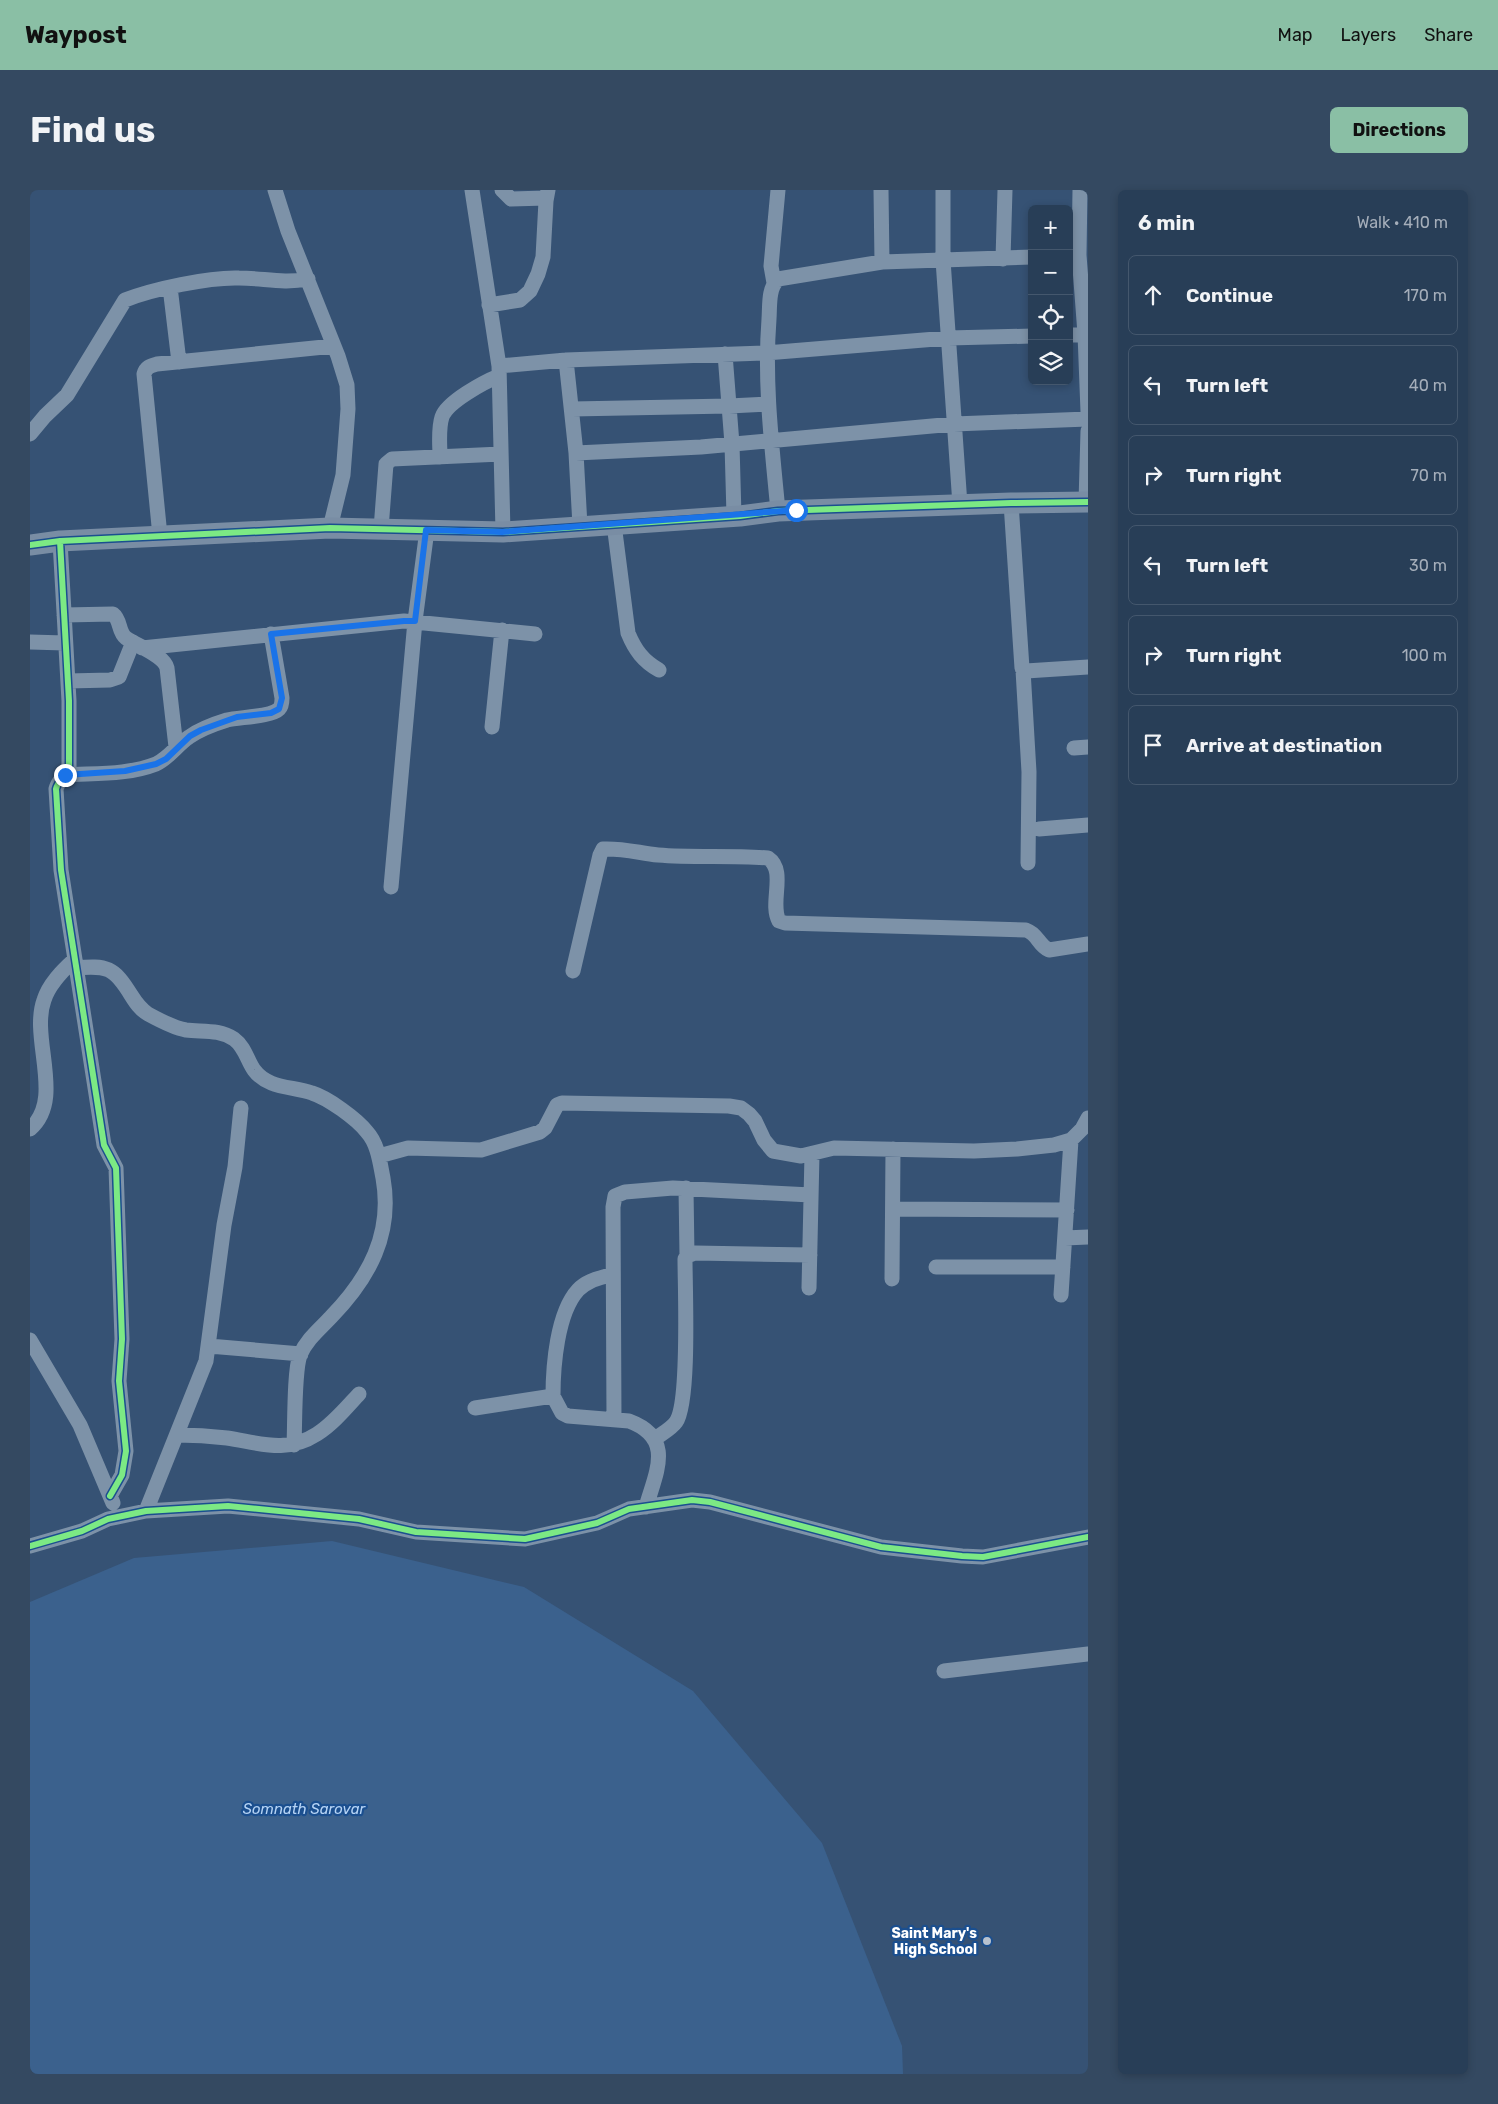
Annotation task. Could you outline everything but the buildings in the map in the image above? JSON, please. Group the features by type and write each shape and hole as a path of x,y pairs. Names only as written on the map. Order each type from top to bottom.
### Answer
{"street":[{"path":"275,190 281,213 345,377 348,409 343,474 330,528"},
{"path":"472,190 499,371 502,532"},
{"path":"489,305 520,300 530,290 538,274 543,257 547,194 511,199 502,190"},
{"path":"774,283 771,266 778,190"},
{"path":"881,190 882,262"},
{"path":"943,190 943,260 960,504"},
{"path":"1002,259 1005,190"},
{"path":"1080,190 1079,255 1087,334 1088,412"},
{"path":"778,511 768,404 766,353 772,288 778,278 882,262 1028,257"},
{"path":"30,434 45,416 67,396 122,303 136,296 170,287 237,278 280,282 308,279"},
{"path":"170,287 179,362"},
{"path":"1073,335 1087,334"},
{"path":"440,457 441,420 444,412 499,371 566,360 766,353 948,338 1028,336"},
{"path":"160,536 145,370 150,366 179,362 334,346"},
{"path":"726,354 732,444 734,516"},
{"path":"566,360 576,452 580,526"},
{"path":"572,409 768,404"},
{"path":"576,452 732,444 954,424 1088,419"},
{"path":"30,546 60,541 330,528 502,532 734,516 778,511 960,504 1087,502 1088,431"},
{"path":"381,529 386,464 388,461 392,459 501,454"},
{"path":"1011,503 1029,772 1028,863"},
{"path":"614,524 628,632 643,660 659,670"},
{"path":"391,887 415,621 426,530"},
{"path":"60,541 68,681 69,766 57,785 56,814 61,870 104,1146 116,1168 122,1338 119,1381 126,1451 122,1475 110,1496"},
{"path":"64,615 113,614 116,616 122,634 166,664 176,747"},
{"path":"138,645 404,621 536,634"},
{"path":"492,727 502,630"},
{"path":"65,775 125,771 141,768 166,759 176,747 201,730 237,717 271,713 279,709 282,698 271,634"},
{"path":"30,642 65,643"},
{"path":"68,681 110,680 118,677 122,674 138,645"},
{"path":"1023,670 1088,667"},
{"path":"1039,829 1088,826"},
{"path":"573,971 600,855 603,849 611,848 628,849 658,855 768,858 773,861 777,874 776,915 779,921 785,923 1026,930 1033,933 1041,945 1049,950 1088,944"},
{"path":"30,1129 41,1116 46,1095 40,1046 40,1022 43,1001 50,987 75,964"},
{"path":"75,964 112,970 140,1008 148,1014 182,1029 217,1032 235,1040 242,1047 253,1069 261,1078 272,1084 314,1093 357,1122 369,1133 379,1156 384,1188 385,1213 381,1240 360,1283 332,1317 313,1336 301,1354 298,1367 294,1445"},
{"path":"379,1156 408,1148 471,1151 491,1148 540,1132 545,1128 557,1105 562,1103 729,1106 741,1108 750,1114 764,1140 773,1151 801,1156 834,1148 974,1151 1054,1145 1071,1140 1082,1129 1088,1118"},
{"path":"146,1511 206,1361 221,1243 234,1176 241,1108"},
{"path":"1061,1295 1071,1140"},
{"path":"892,1279 893,1150"},
{"path":"809,1288 812,1154"},
{"path":"614,1420 613,1207 615,1196 625,1192 686,1188 811,1195"},
{"path":"655,1439 675,1423 681,1406 684,1385 685,1259 687,1256 686,1188"},
{"path":"893,1209 1067,1210"},
{"path":"1065,1238 1088,1237"},
{"path":"687,1256 695,1254 810,1255"},
{"path":"936,1267 1063,1267"},
{"path":"613,1274 586,1284 578,1290 570,1301 557,1346 554,1364 553,1396 562,1412 568,1416 637,1424 655,1439 659,1448 659,1456 646,1507"},
{"path":"30,1340 80,1425 118,1516"},
{"path":"209,1346 301,1354"},
{"path":"177,1435 211,1436 266,1445 294,1445 318,1434 330,1425 359,1394"},
{"path":"475,1408 553,1396"},
{"path":"30,1546 82,1531 118,1516 146,1511 228,1506 360,1519 416,1532 525,1539 597,1523 629,1509 692,1500 701,1500 881,1547 972,1557 1077,1541 1088,1537"},
{"path":"944,1671 1088,1654"}],"water":[{"name":"Somnath Sarovar","path":"332,1541 524,1587 693,1691 822,1843 902,2046 903,2074 30,2074 30,1602 134,1558"}],"cycle path":[{"path":"30,545 60,541 330,528 503,532 740,516 778,511 1088,502"},
{"path":"60,541 69,701 69,766 56,789 61,870 104,1145 116,1168 122,1339 119,1381 126,1451 122,1475 110,1496"},
{"path":"30,1546 82,1531 108,1519 146,1511 228,1506 359,1519 416,1532 525,1539 597,1523 629,1509 692,1500 710,1502 881,1547 962,1556 983,1557 1088,1537"}],"place":[{"name":"Saint Mary's High School","path":"987,1941"}],"route":[{"path":"65,775 125,771 156,764 166,759 176,747 201,730 237,717 271,713 279,709 282,705 282,698 271,634 415,621 426,530 502,532 796,510"}]}
